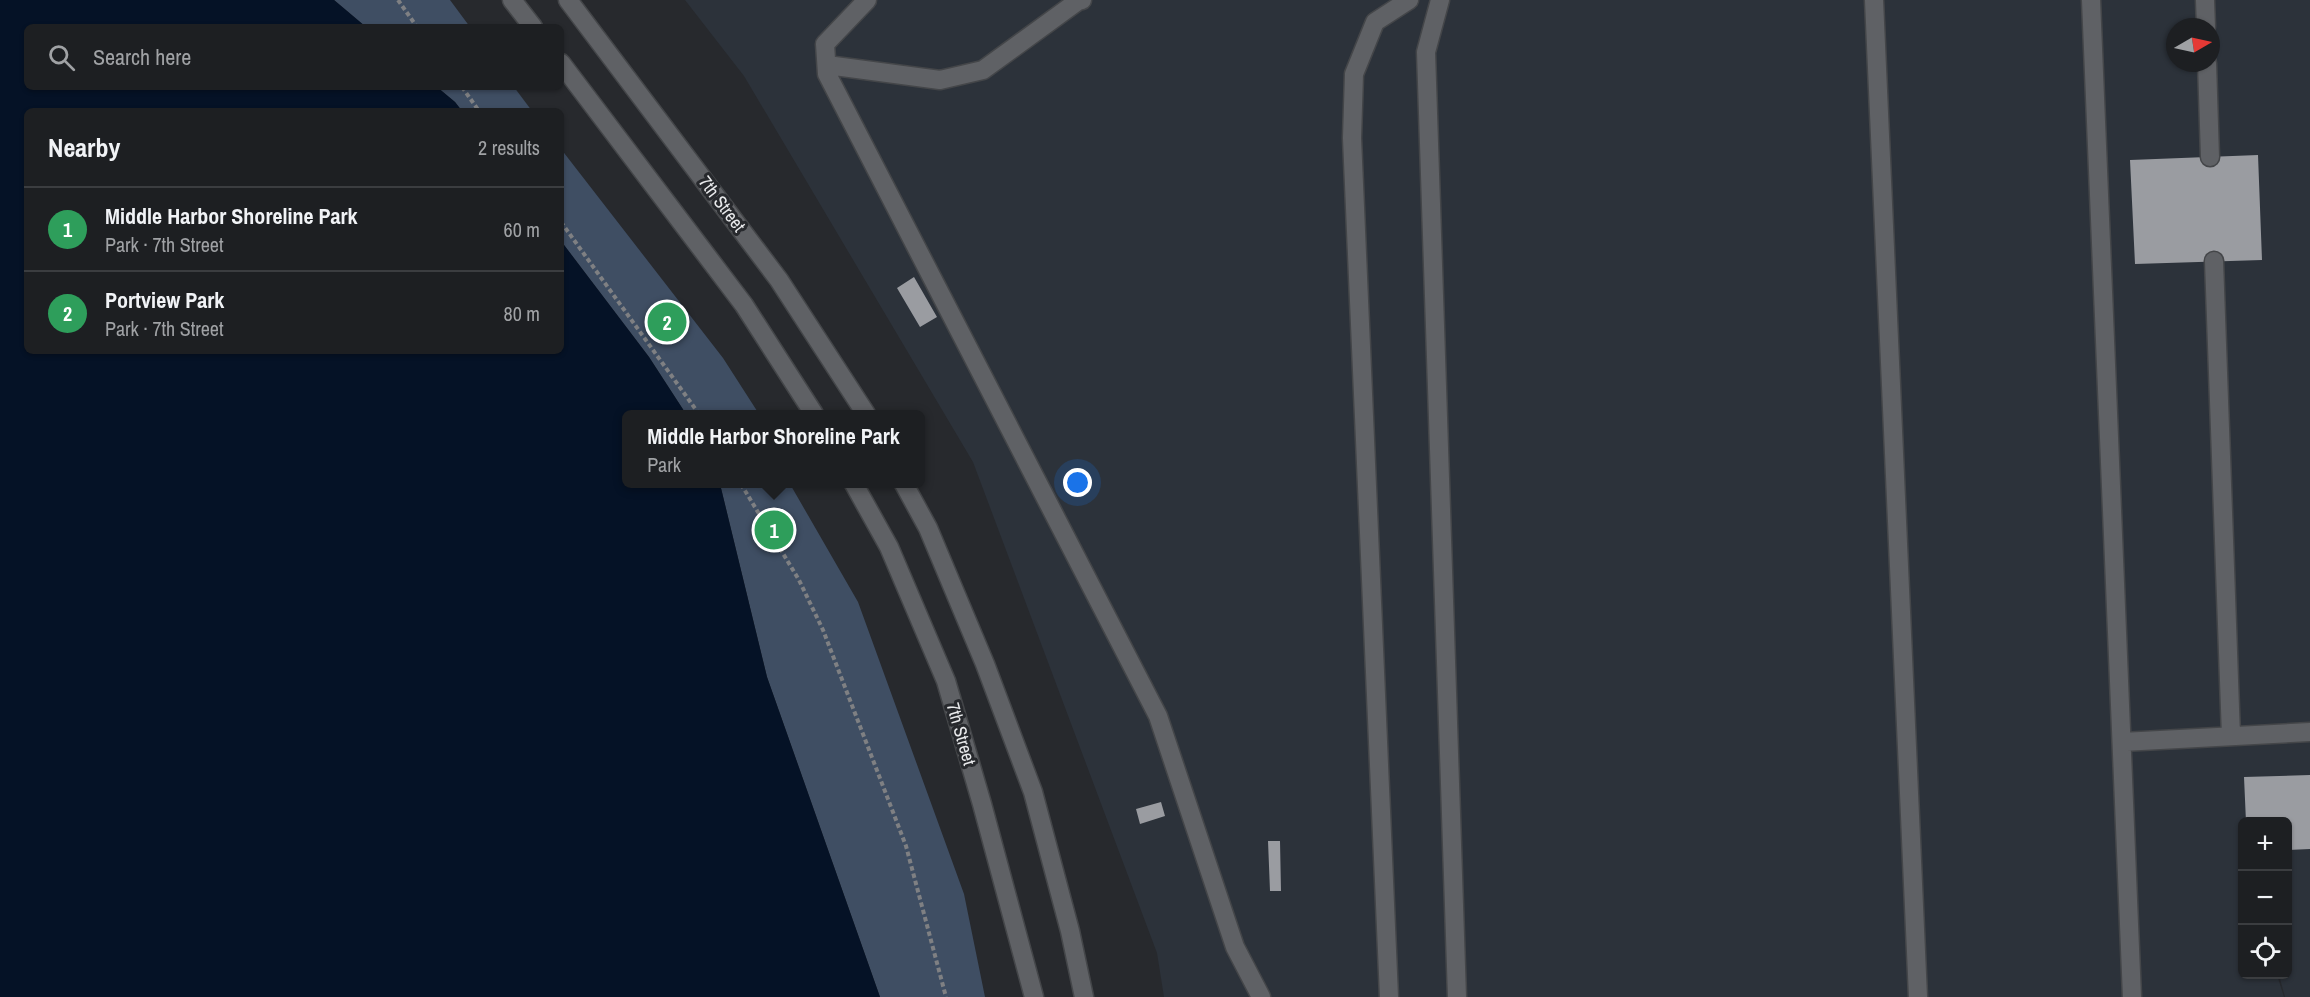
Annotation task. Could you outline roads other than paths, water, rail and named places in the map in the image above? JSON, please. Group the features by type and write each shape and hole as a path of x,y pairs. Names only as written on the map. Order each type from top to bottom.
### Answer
{"street":[{"path":"512,0 531,24"},
{"name":"7th Street","path":"568,0 779,280 863,410"},
{"path":"867,0 825,44 827,74 1158,716 1234,947 1261,997"},
{"path":"827,65 940,80 983,70 1082,0"},
{"path":"1389,997 1352,138 1354,74 1375,22 1408,0"},
{"path":"1440,0 1426,52 1457,997"},
{"path":"1874,0 1917,997"},
{"path":"2091,0 2132,997"},
{"path":"2205,0 2206,18"},
{"path":"564,67 744,305 811,410"},
{"path":"2207,72 2210,157"},
{"path":"2214,261 2231,736"},
{"name":"7th Street","path":"857,488 889,548 946,681 1034,997"},
{"path":"907,488 932,538 985,664 1033,792 1070,931 1084,997"},
{"path":"2122,742 2310,732"}],"place":[{"name":"Portview Park","path":"667,322"},
{"name":"Middle Harbor Shoreline Park","path":"774,530"}]}
